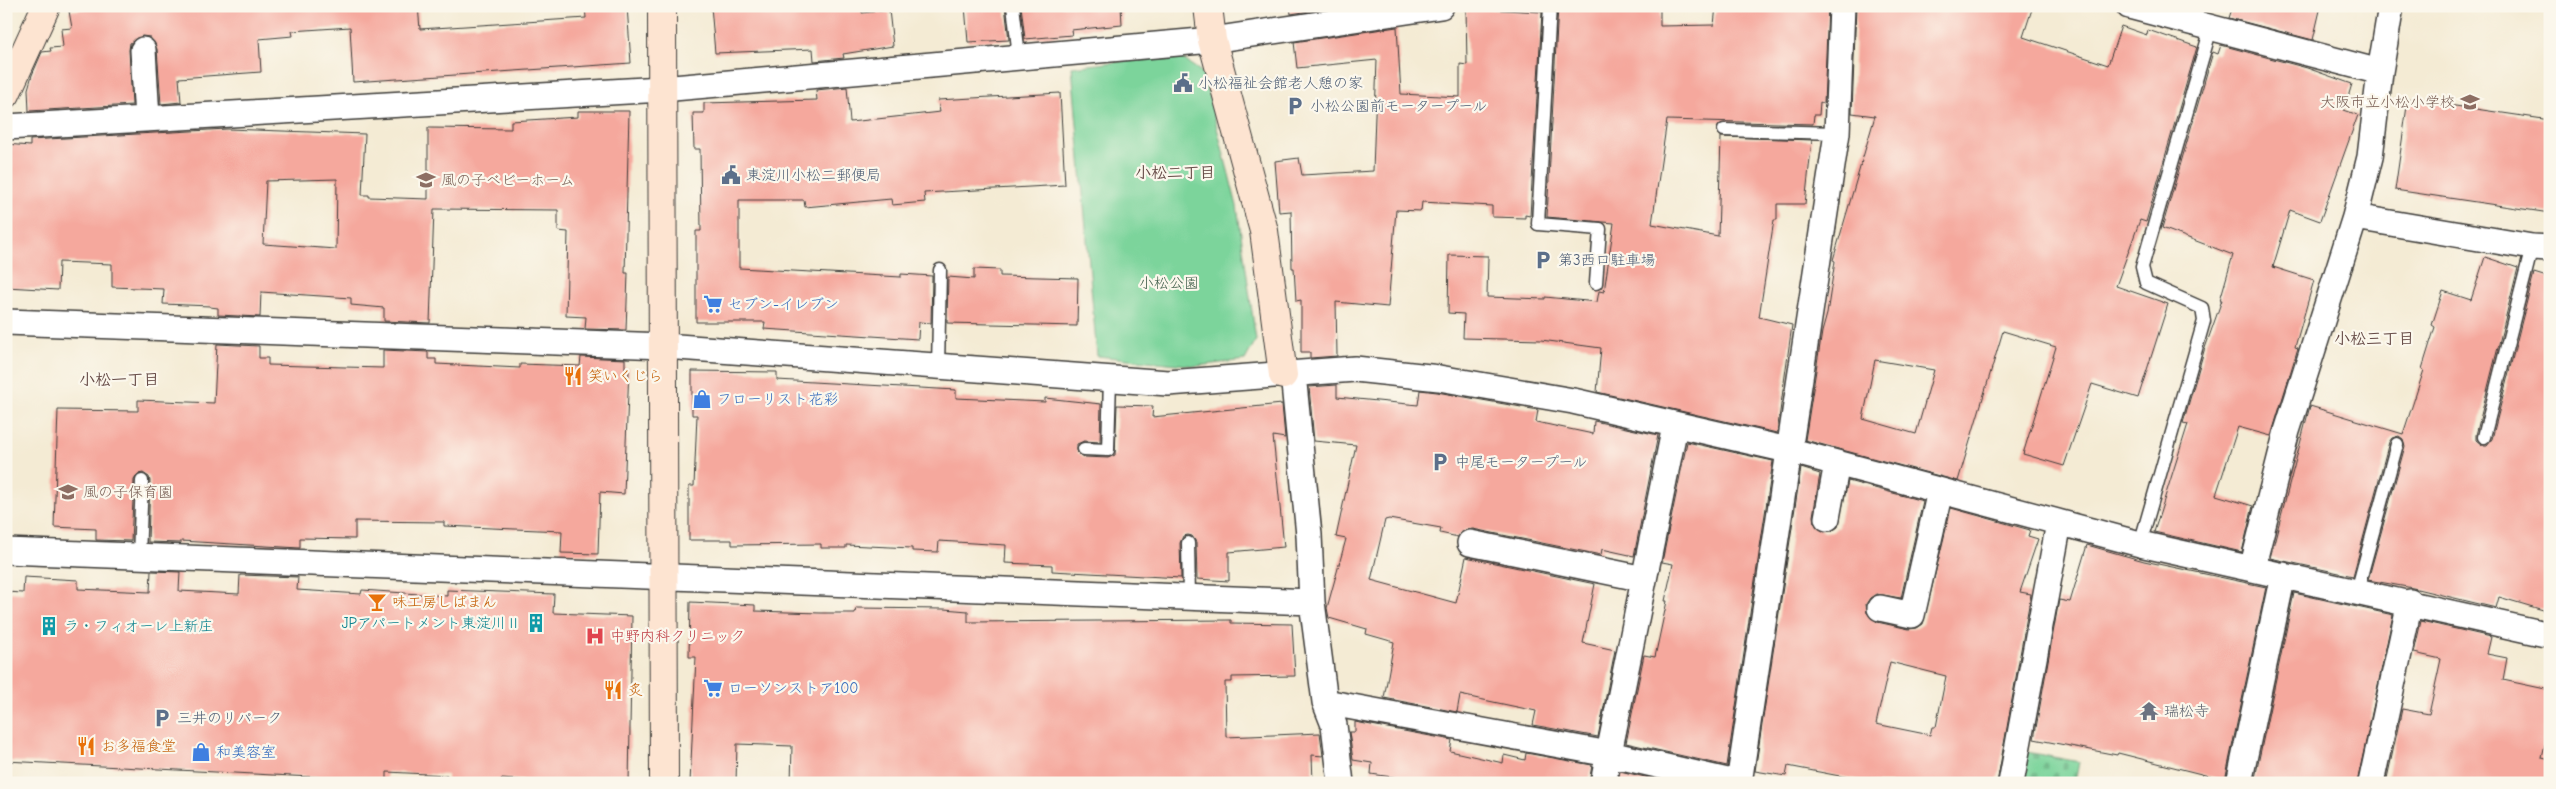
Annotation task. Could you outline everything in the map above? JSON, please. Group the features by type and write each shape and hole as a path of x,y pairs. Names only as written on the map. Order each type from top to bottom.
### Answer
{"street":[{"path":"6,94 46,6"},
{"path":"662,6 664,783"},
{"path":"1208,6 1212,40 1264,231 1288,375 1309,535 1312,602 1325,702 1334,725 1341,783"},
{"path":"6,127 662,89 1212,40 1441,6"},
{"path":"1325,702 1609,754 1737,783 1837,133 1842,6"},
{"path":"2129,6 2380,72"},
{"path":"2252,569 2286,431 2355,217 2370,157 2380,72 2391,6"},
{"path":"143,50 147,119"},
{"path":"2355,217 2541,247"},
{"path":"6,322 664,346 1168,384 1355,369 1439,378 1573,401 1675,426 1788,450 2140,544 2550,634"},
{"path":"1603,783 1675,426"},
{"path":"1827,518 1836,463"},
{"path":"1880,608 1912,615 1940,491"},
{"path":"2011,783 2059,523"},
{"path":"1470,543 1644,579"},
{"path":"6,551 1312,602"},
{"path":"2239,783 2283,575"},
{"path":"2372,783 2410,602"}],"lane":[{"path":"1013,6 1019,56"},
{"path":"1550,6 1538,224 1600,229 1596,283"},
{"path":"2140,544 2204,321 2202,308 2146,283 2142,267 2211,28"},
{"path":"1724,130 1837,133"},
{"path":"2484,437 2541,247"},
{"path":"938,367 940,270"},
{"path":"1084,449 1108,450 1110,379"},
{"path":"2357,591 2397,444"},
{"path":"138,556 142,481"},
{"path":"1188,543 1189,597"}],"green space":[{"name":"小松公園","path":"1177,55 1203,73 1237,206 1256,340 1245,360 1197,366 1097,356 1072,67"},
{"path":"2027,752 2079,762 2075,783 2021,783"}],"building":[{"path":"104,6 173,6 173,9 208,6 418,6 420,29 586,18 585,6 627,6 631,63 353,82 350,27 292,31 293,36 259,39 261,72 179,78 181,102 161,104 157,49 150,37 142,36 130,43 132,105 29,111 28,89 32,75 42,52 51,51 50,48 63,47 61,29 72,28 69,11"},
{"path":"711,6 862,6 862,13 889,10 893,46 843,54 844,58 814,61 813,49 715,53"},
{"path":"965,6 1005,6 1009,40 968,42"},
{"path":"1021,6 1121,6 1122,25 1071,30 1072,35 1025,39"},
{"path":"1290,6 1341,6 1291,14"},
{"path":"1558,6 1660,6 1660,26 1714,25 1716,6 1828,6 1824,104 1820,102 1819,115 1814,115 1813,124 1667,120 1652,224 1718,236 1721,137 1812,140 1805,204 1777,204 1777,220 1774,220 1759,317 1792,325 1777,433 1597,392 1601,348 1541,340 1463,338 1464,314 1448,313 1449,255 1488,256 1487,297 1545,299 1545,297 1597,302 1599,291 1604,292 1614,223 1547,217"},
{"path":"1856,6 2033,6 2023,37 2108,65 2121,26 2147,35 2148,30 2197,47 2146,222 2140,220 2116,286 2168,304 2138,398 2092,384 2064,466 2023,454 2056,347 2003,331 1958,481 1805,440 1822,332 1827,314 1835,261 1833,260 1875,116 1852,113","holes":["1875,360 1934,370 1916,434 1863,419"]},
{"path":"2233,6 2321,6 2313,40 2229,18"},
{"path":"1466,8 1542,12 1530,216 1525,215 1525,218 1492,217 1492,206 1422,202 1421,211 1396,210 1388,307 1336,302 1337,356 1310,358 1310,352 1301,352 1301,300 1296,301 1294,268 1292,268 1291,211 1279,212 1275,161 1299,158 1302,175 1373,171 1377,60 1297,68 1294,42 1397,27 1401,94 1460,97 1460,64 1467,65"},
{"path":"2221,45 2307,68 2352,84 2344,110 2358,115 2320,221 2290,210 2273,267 2314,280 2295,347 2298,348 2271,436 2238,427 2216,495 2253,506 2242,552 2154,532 2188,424 2183,423 2204,351 2222,300 2220,300 2233,255 2162,228 2213,52 2218,54"},
{"path":"847,87 850,122 940,112 938,100 1060,93 1065,185 924,193 925,202 892,205 891,199 805,207 804,200 739,200 739,268 901,277 901,274 932,276 931,323 919,322 918,339 764,329 765,322 696,322 696,231 701,231 700,149 694,149 693,113 704,113 704,103 817,100 816,90"},
{"path":"2408,99 2550,120 2550,213 2395,190"},
{"path":"578,111 629,111 625,273 628,273 626,330 585,329 586,317 566,316 568,232 558,231 558,210 434,209 430,323 384,321 384,308 351,305 351,298 261,292 260,317 218,315 218,308 210,306 163,304 164,289 112,287 112,264 59,262 58,290 6,287 6,144 30,146 30,140 227,129 365,134 362,195 369,195 369,197 428,199 428,128 511,129 511,121 578,117","holes":["337,179 336,249 263,244 266,181"]},
{"path":"2485,257 2518,268 2476,435 2476,440 2482,445 2487,445 2492,439 2534,273 2550,278 2550,612 2499,597 2496,608 2413,588 2368,580 2405,446 2403,439 2399,436 2392,438 2389,442 2353,576 2270,558 2310,406 2403,434 2424,370 2422,369 2435,327 2432,325 2443,291 2471,300"},
{"path":"974,269 1000,270 1000,276 1078,278 1077,326 947,323 948,277 974,279"},
{"path":"217,344 259,346 259,358 268,358 268,365 383,368 383,350 428,352 428,359 436,359 436,364 520,368 520,364 580,366 581,357 625,359 625,368 629,368 624,494 600,492 598,554 561,553 562,531 444,526 444,522 355,521 355,539 300,538 300,548 181,541 181,543 148,542 150,481 149,477 143,473 138,474 134,480 131,541 96,540 96,529 54,527 58,410 138,411 138,400 214,403"},
{"path":"692,371 777,372 777,380 956,390 956,398 1045,402 1045,398 1101,404 1100,442 1084,441 1077,444 1077,452 1084,457 1108,458 1115,455 1117,405 1153,406 1152,417 1282,404 1285,438 1273,436 1284,547 1229,552 1229,581 1197,579 1196,542 1192,536 1188,535 1183,536 1180,543 1181,578 1052,571 1052,565 1005,563 1006,545 939,541 938,552 912,551 912,548 846,545 846,548 821,548 821,544 732,545 732,540 689,540 689,486 694,486 697,415 692,415"},
{"path":"1337,385 1337,397 1418,405 1420,390 1437,392 1538,410 1536,422 1593,434 1594,421 1658,435 1634,556 1602,549 1601,555 1473,529 1465,530 1458,537 1440,533 1441,528 1389,519 1385,520 1371,580 1456,603 1466,557 1595,584 1583,643 1615,650 1598,737 1533,725 1536,711 1460,695 1457,712 1384,698 1394,642 1366,634 1367,629 1329,618 1327,608 1346,539 1336,537 1356,445 1314,441 1309,387"},
{"path":"1687,442 1773,461 1727,766 1626,743 1644,655 1655,657 1667,601 1665,601 1673,564 1662,562"},
{"path":"1801,468 1820,474 1813,516 1814,523 1824,532 1832,531 1838,527 1848,481 1923,501 1901,598 1876,594 1866,604 1867,613 1877,622 1909,629 1917,628 1923,624 1951,508 2030,530 2028,536 2038,539 2020,592 2031,594 1997,783 1876,783 1788,766 1786,776 1755,771","holes":["1890,662 1946,676 1936,727 1932,727 1930,735 1876,724"]},
{"path":"2087,545 2144,561 2266,587 2225,780 2118,753 2117,755 2034,739 2059,600 2070,602"},
{"path":"151,571 180,572 179,591 239,594 240,575 298,577 297,590 361,594 362,590 447,596 447,590 554,594 553,613 632,616 629,783 557,783 501,779 501,783 447,783 447,775 387,772 387,781 6,761 6,592 23,593 24,577 78,580 78,589 150,592"},
{"path":"2294,593 2393,615 2357,783 2254,783"},
{"path":"690,602 755,605 755,611 820,613 855,613 856,608 944,609 968,611 968,622 1231,620 1231,623 1292,624 1295,676 1232,677 1232,682 1225,682 1226,737 1320,733 1323,756 1312,755 1313,783 791,783 792,746 737,744 736,783 690,783 696,657 689,657"},
{"path":"2421,621 2491,637 2487,654 2507,658 2503,680 2550,690 2550,724 2542,758 2550,760 2550,783 2386,783 2402,709 2429,714 2441,659 2414,653"},
{"path":"1355,722 1452,740 1450,751 1503,763 1504,755 1525,760 1526,753 1592,765 1589,783 1398,783 1399,778 1371,774 1372,763 1353,760 1349,732 1355,732"},
{"path":"1620,771 1670,783 1618,783"}],"place":[{"name":"小松福祉会館老人憩の家","path":"1183,83"},
{"name":"大阪市立小松小学校","path":"2470,102"},
{"name":"小松公園前モータープール","path":"1295,106"},
{"name":"東淀川小松二郵便局","path":"731,175"},
{"name":"風の子ベビーホーム","path":"426,180"},
{"name":"第3西口駐車場","path":"1543,260"},
{"name":"セブン-イレブン","path":"713,304"},
{"name":"笑いくじら","path":"573,376"},
{"name":"フローリスト花彩","path":"702,399"},
{"name":"中尾モータープール","path":"1440,462"},
{"name":"風の子保育園","path":"68,492"},
{"name":"味工房しばまん","path":"377,602"},
{"name":"JPアパートメント東淀川Ⅱ","path":"536,623"},
{"name":"ラ・フィオーレ上新庄","path":"49,626"},
{"name":"中野内科クリニック","path":"595,636"},
{"name":"ローソンストア100","path":"713,688"},
{"name":"炙","path":"613,690"},
{"name":"瑞松寺","path":"2149,711"},
{"name":"三井のリパーク","path":"162,718"},
{"name":"お多福食堂","path":"86,746"},
{"name":"和美容室","path":"201,752"}],"district":[{"name":"小松二丁目","path":"1175,172"},
{"name":"小松三丁目","path":"2374,338"},
{"name":"小松一丁目","path":"119,379"}]}
